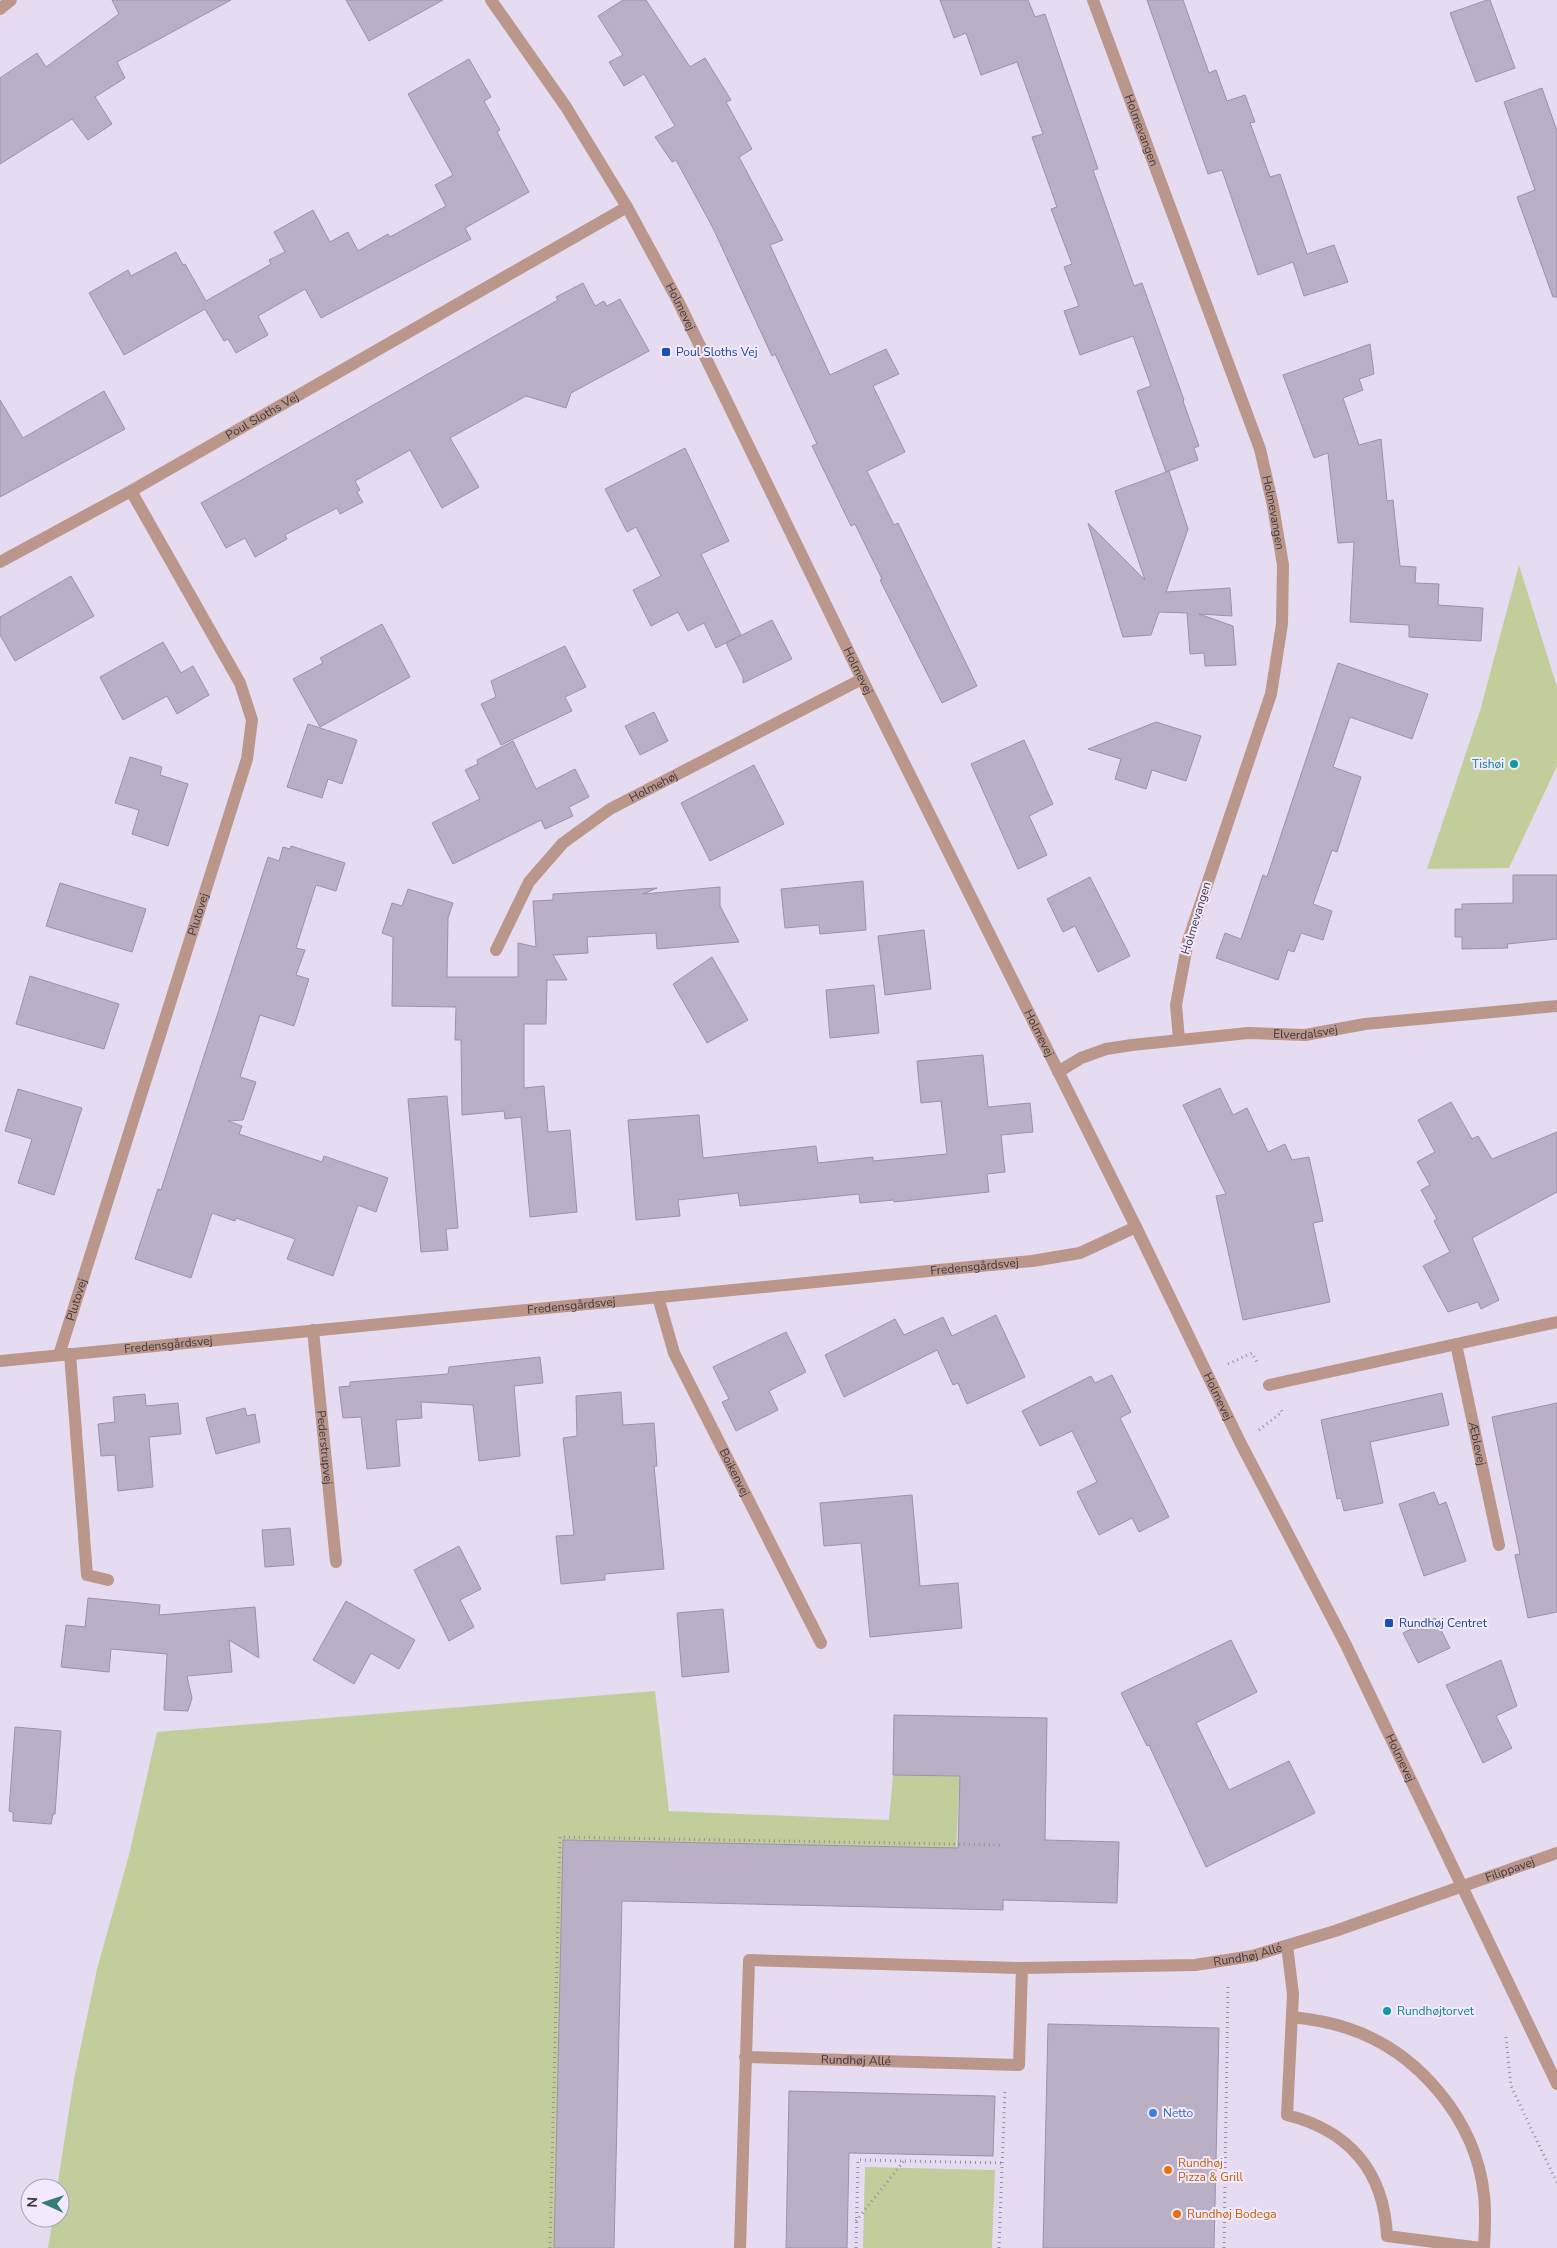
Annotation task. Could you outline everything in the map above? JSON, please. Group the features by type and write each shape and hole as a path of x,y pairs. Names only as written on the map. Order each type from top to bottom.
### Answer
{"street":[{"path":"0,8 11,0"},
{"name":"Holmevej","path":"491,0 566,108 627,207 686,317 862,679 1136,1228 1241,1444 1344,1643 1557,2084"},
{"name":"Holmevangen","path":"1093,0 1260,449 1273,506 1283,564 1282,624 1271,694 1188,941 1176,1006 1179,1039"},
{"name":"Poul Sloths Vej","path":"0,562 131,491 627,207"},
{"name":"Plutovej","path":"64,1354 247,759 252,720 240,682 131,491"},
{"name":"Holmehøj","path":"496,950 528,882 563,843 610,809 862,679"},
{"name":"Elverdalsvej","path":"1058,1072 1081,1058 1106,1049 1179,1039 1248,1033 1305,1035 1365,1024 1557,1006"},
{"name":"Fredensgårdsvej","path":"0,1361 1032,1261 1080,1253 1136,1228"},
{"name":"Boikenvej","path":"658,1297 674,1352 821,1643"},
{"path":"1269,1385 1557,1322"},
{"name":"Pederstrupvej","path":"313,1330 336,1562"},
{"name":"Æblevej","path":"1456,1344 1499,1545"},
{"path":"64,1354 86,1574 108,1580"},
{"name":"Filippavej","path":"1462,1887 1557,1853"},
{"name":"Rundhøj Allé","path":"740,2248 749,1960 1022,1968 1196,1965 1252,1956 1288,1946 1462,1887"},
{"path":"1288,1946 1293,1994 1287,2115 1325,2128 1357,2153 1370,2172 1380,2192 1386,2214 1388,2236 1482,2248 1484,2194 1479,2167 1457,2117 1441,2094 1422,2072 1400,2054 1375,2039 1339,2025 1320,2020 1292,2017"},
{"path":"1006,2065 1019,2065 1022,1968"},
{"name":"Rundhøj Allé","path":"745,2057 1006,2065"}],"path":[{"path":"550,2248 560,1837 1003,1845"},
{"path":"1224,1961 1228,1982 1224,2248"},
{"path":"1505,2028 1511,2086 1557,2182"},
{"path":"999,2248 1006,2065"},
{"path":"856,2248 858,2160 1003,2163"},
{"path":"856,2221 904,2161"}],"green space":[{"path":"1519,565 1557,687 1557,766 1509,868 1427,869 1480,711"},
{"path":"655,1691 669,1811 889,1820 893,1775 960,1776 956,1848 563,1840 554,2248 48,2248 51,2228 70,2228 70,2178 59,2178 74,2079 97,1969 129,1855 157,1732"},
{"path":"865,2167 995,2170 992,2248 863,2248"}],"building":[{"path":"112,0 231,0 117,62 125,78 95,97 112,124 88,140 72,119 0,164 0,78 37,53 46,67 119,14"},
{"path":"346,0 443,0 369,41"},
{"path":"623,0 646,0 690,67 705,58 731,100 726,102 752,149 739,157 783,240 770,245 830,375 886,349 899,374 873,386 905,452 867,471 894,525 898,523 977,686 942,703 880,580 882,579 855,524 851,526 812,446 817,444 775,354 772,356 713,228 676,160 672,162 655,137 675,126 644,74 624,86 609,62 623,55 598,16"},
{"path":"940,0 1028,0 1035,17 1045,14 1098,169 1093,170 1134,286 1142,283 1184,400 1199,446 1194,448 1198,460 1166,472 1137,391 1151,386 1133,336 1080,355 1064,311 1079,306 1064,267 1072,264 1051,209 1057,207 1032,137 1043,134 1017,62 981,75 966,33 954,38"},
{"path":"1147,0 1183,0 1209,73 1216,70 1227,101 1245,95 1255,122 1250,123 1270,177 1280,174 1307,254 1334,245 1348,282 1304,296 1293,262 1258,275 1222,170 1208,174"},
{"path":"1490,0 1515,68 1476,82 1450,13"},
{"path":"469,59 491,97 484,101 500,130 497,132 529,192 465,228 471,239 321,318 305,289 258,316 268,335 236,353 228,339 224,341 205,309 124,355 89,293 128,270 131,276 176,252 206,301 271,264 269,260 285,252 274,232 313,210 330,242 348,232 358,251 388,234 390,237 446,206 435,185 453,175 408,94"},
{"path":"1542,88 1557,131 1557,297 1553,297 1517,197 1535,190 1504,102"},
{"path":"583,283 595,306 604,301 607,306 620,299 649,351 571,393 566,408 526,396 450,438 479,487 442,508 410,450 355,481 360,490 357,492 363,502 340,514 337,508 285,535 287,539 255,557 245,538 226,548 201,503 558,300 556,297"},
{"path":"1370,344 1374,374 1359,379 1363,390 1343,398 1359,445 1381,439 1387,501 1393,500 1400,566 1416,567 1415,583 1439,584 1438,605 1483,608 1481,641 1409,637 1409,625 1350,622 1354,542 1338,543 1328,453 1314,458 1283,375"},
{"path":"104,391 125,429 0,497 0,400 23,438"},
{"path":"685,448 729,541 701,554 741,635 716,648 704,623 688,631 678,612 651,626 633,590 661,576 636,527 627,532 605,489"},
{"path":"1169,471 1188,529 1166,592 1230,588 1232,616 1199,614 1233,626 1236,665 1205,666 1204,653 1190,654 1187,613 1159,612 1151,635 1123,637 1088,523 1145,580 1115,491"},
{"path":"71,576 94,616 15,661 0,635 0,617"},
{"path":"772,620 792,659 743,683 743,677 726,643"},
{"path":"382,624 410,677 320,727 293,679 323,663 320,658"},
{"path":"163,642 181,673 193,666 209,695 177,714 167,696 123,720 100,677"},
{"path":"565,646 586,687 565,697 572,711 501,745 481,704 496,697 491,681"},
{"path":"1338,663 1428,694 1412,739 1350,717 1333,767 1361,777 1337,852 1332,850 1313,904 1332,911 1323,940 1301,933 1294,952 1288,950 1278,980 1216,958 1225,933 1241,939 1263,875 1267,877"},
{"path":"654,712 668,741 640,755 625,726"},
{"path":"1156,722 1201,736 1186,781 1152,770 1146,789 1115,779 1121,759 1088,749"},
{"path":"308,724 357,740 342,784 328,779 322,798 287,787"},
{"path":"1024,740 1053,804 1029,816 1047,855 1018,869 971,764"},
{"path":"513,741 536,789 575,769 589,797 569,807 573,816 545,829 541,820 453,864 432,823 480,799 465,770 478,764 477,760"},
{"path":"130,757 162,767 160,775 188,784 168,846 132,834 139,810 115,803"},
{"path":"754,765 784,824 710,861 681,803"},
{"path":"291,846 345,863 336,891 316,885 296,948 305,950 296,975 309,979 294,1026 260,1015 240,1077 256,1082 243,1120 228,1121 242,1126 239,1134 322,1162 324,1156 388,1178 376,1212 358,1205 333,1276 287,1259 295,1239 236,1218 235,1221 212,1213 191,1278 135,1259 158,1189 161,1190 268,857 279,861 283,847 290,849"},
{"path":"1513,875 1557,875 1557,939 1507,944 1508,948 1462,949 1462,937 1455,937 1455,909 1462,909 1462,904 1513,903"},
{"path":"1090,877 1130,956 1098,972 1075,926 1063,932 1047,899"},
{"path":"863,881 866,930 820,934 819,925 785,928 781,889"},
{"path":"60,883 146,909 132,952 46,926"},
{"path":"720,887 720,906 739,942 657,949 656,933 587,937 588,953 553,955 567,980 547,980 546,1024 524,1024 524,1088 544,1086 548,1132 570,1130 577,1212 530,1217 521,1117 505,1119 504,1111 462,1115 461,1040 455,1040 456,1007 392,1006 393,937 382,933 392,903 402,906 408,889 453,903 448,918 447,977 518,977 518,943 536,947 533,901 553,900 553,894 657,888 643,894"},
{"path":"924,930 931,989 885,995 878,936"},
{"path":"712,957 748,1020 707,1043 673,984"},
{"path":"30,976 119,1004 104,1049 16,1024"},
{"path":"874,985 879,1033 830,1038 826,990"},
{"path":"983,1055 988,1107 1030,1103 1033,1132 1001,1135 1005,1172 987,1174 989,1192 894,1202 894,1200 860,1203 859,1194 740,1206 738,1193 678,1200 680,1216 636,1220 628,1120 699,1115 703,1158 816,1146 818,1163 873,1157 873,1161 947,1154 941,1101 921,1103 917,1061"},
{"path":"1220,1088 1233,1115 1247,1108 1268,1152 1285,1144 1292,1160 1309,1157 1323,1221 1313,1223 1330,1302 1243,1320 1216,1196 1226,1194 1183,1105"},
{"path":"18,1089 82,1108 54,1195 18,1183 32,1139 5,1131"},
{"path":"447,1096 458,1228 446,1229 448,1250 421,1252 408,1099"},
{"path":"1451,1102 1472,1139 1478,1136 1492,1159 1557,1132 1557,1192 1472,1238 1499,1300 1481,1309 1478,1302 1448,1312 1423,1266 1450,1252 1434,1221 1437,1219 1421,1190 1430,1185 1417,1162 1435,1152 1418,1120"},
{"path":"996,1315 1025,1377 967,1404 958,1383 953,1385 937,1350 844,1397 825,1355 895,1319 904,1335 943,1317 952,1336"},
{"path":"786,1332 806,1372 769,1391 778,1410 736,1431 722,1402 729,1399 713,1367"},
{"path":"540,1357 543,1383 514,1386 520,1456 479,1461 473,1405 421,1402 422,1418 396,1420 400,1466 367,1469 361,1417 343,1418 339,1387 350,1386 350,1382 448,1374 449,1367"},
{"path":"1112,1375 1131,1412 1120,1418 1169,1517 1139,1532 1132,1518 1099,1535 1077,1492 1097,1482 1072,1431 1040,1446 1022,1411 1091,1376 1095,1383"},
{"path":"621,1392 623,1425 654,1423 657,1466 654,1466 664,1569 605,1574 605,1580 561,1584 556,1536 574,1535 563,1438 577,1436 576,1396"},
{"path":"1442,1393 1449,1425 1370,1442 1383,1503 1344,1511 1341,1498 1337,1499 1321,1420"},
{"path":"145,1394 146,1406 178,1403 181,1434 149,1437 153,1487 118,1491 115,1455 101,1456 98,1424 115,1422 113,1397"},
{"path":"1557,1403 1557,1612 1528,1618 1515,1555 1520,1554 1492,1417"},
{"path":"245,1408 247,1416 255,1414 260,1442 216,1454 206,1418"},
{"path":"1434,1492 1439,1505 1446,1502 1466,1561 1424,1576 1399,1504"},
{"path":"912,1495 920,1586 958,1583 962,1628 870,1637 861,1543 824,1546 820,1503"},
{"path":"290,1528 294,1565 265,1567 262,1530"},
{"path":"459,1546 481,1589 460,1600 474,1627 449,1641 414,1570"},
{"path":"88,1598 160,1605 159,1615 255,1607 259,1658 229,1640 232,1672 187,1676 192,1698 188,1711 164,1710 167,1654 111,1649 109,1672 61,1667 66,1625 85,1627"},
{"path":"346,1601 415,1640 399,1669 371,1653 354,1684 313,1660"},
{"path":"723,1609 729,1672 682,1677 677,1613"},
{"path":"1435,1618 1450,1648 1418,1663 1403,1633"},
{"path":"1231,1640 1257,1692 1196,1723 1229,1790 1289,1761 1315,1813 1206,1867 1149,1745 1147,1746 1121,1693"},
{"path":"1501,1660 1517,1706 1496,1716 1512,1748 1483,1763 1446,1685"},
{"path":"894,1715 1047,1718 1045,1840 1119,1842 1117,1903 1003,1900 1003,1910 622,1901 614,2248 554,2248 563,1840 958,1848 960,1776 893,1775"},
{"path":"15,1727 61,1731 55,1814 53,1814 51,1824 13,1821 13,1812 9,1811"},
{"path":"1048,2024 1219,2028 1214,2248 1043,2248"},
{"path":"789,2091 995,2096 993,2156 849,2153 847,2248 786,2248"}],"place":[{"name":"Poul Sloths Vej","path":"666,352"},
{"name":"Tishøi","path":"1514,764"},
{"name":"Rundhøj Centret","path":"1389,1623"},
{"name":"Rundhøjtorvet","path":"1387,2011"},
{"name":"Netto","path":"1153,2113"},
{"name":"Rundhøj Pizza & Grill","path":"1168,2170"},
{"name":"Rundhøj Bodega","path":"1177,2214"}]}
